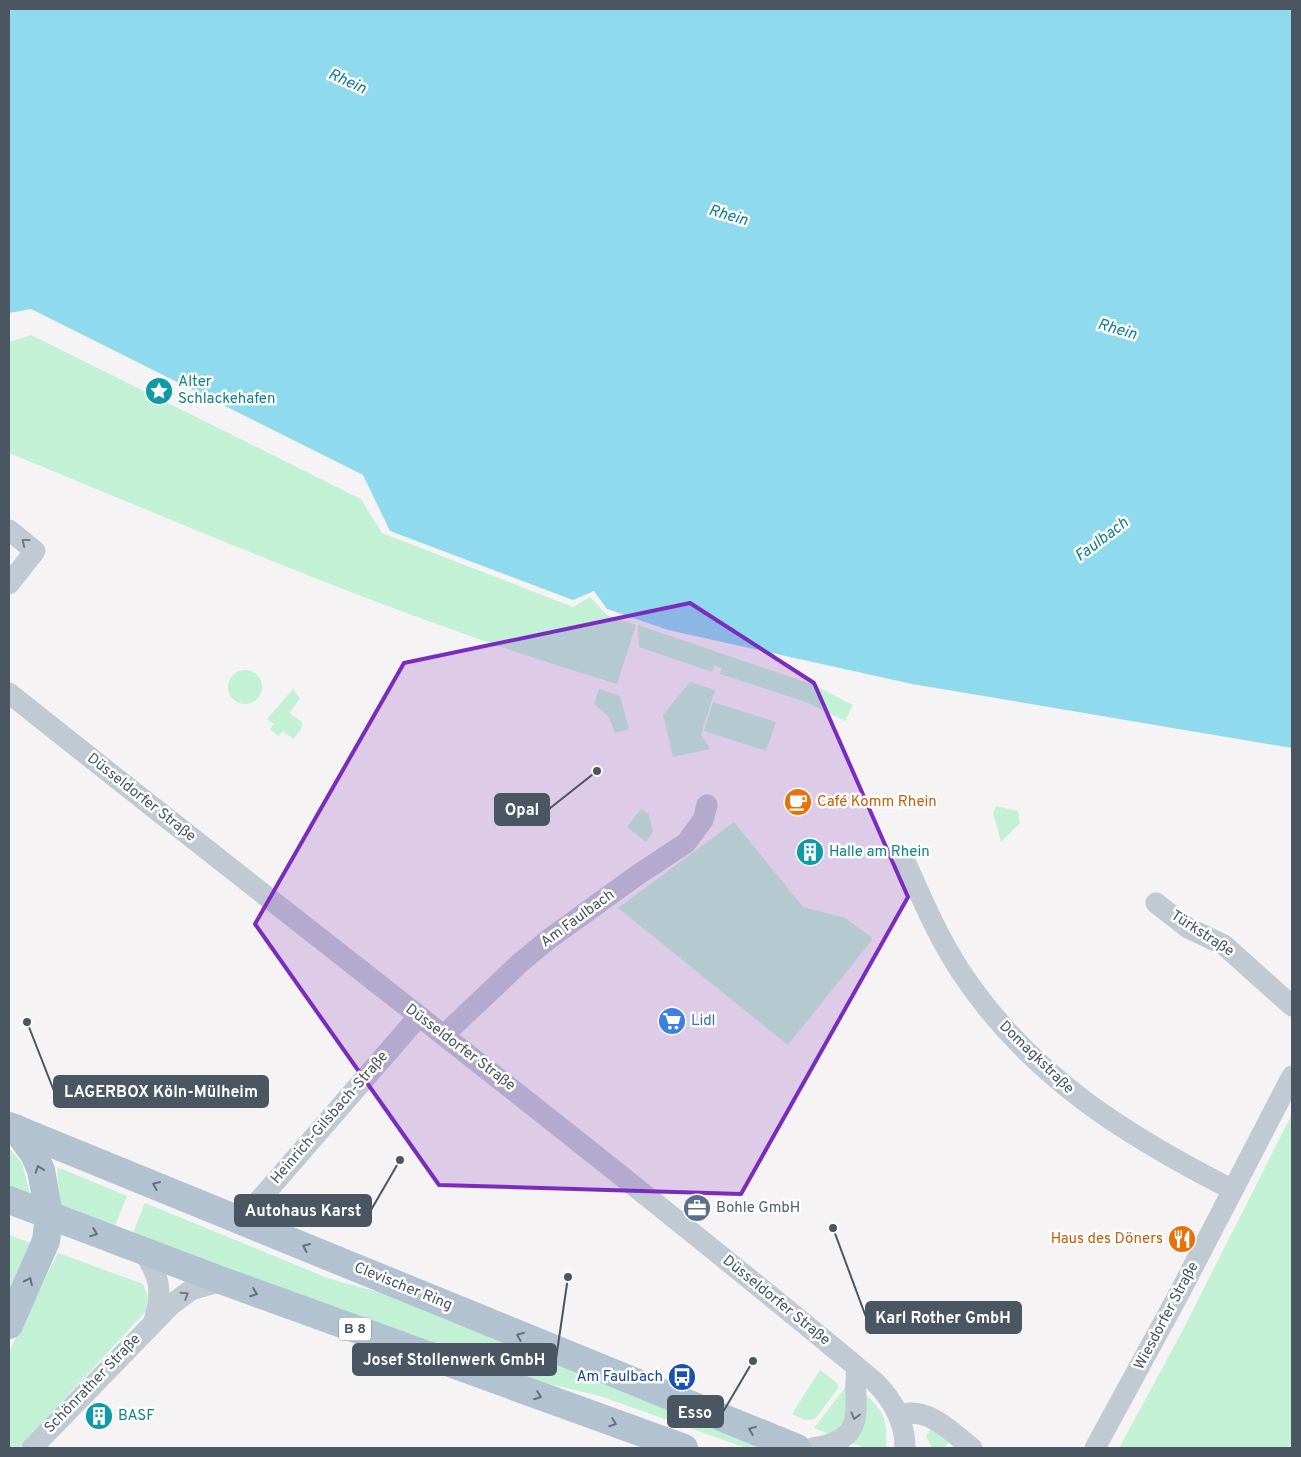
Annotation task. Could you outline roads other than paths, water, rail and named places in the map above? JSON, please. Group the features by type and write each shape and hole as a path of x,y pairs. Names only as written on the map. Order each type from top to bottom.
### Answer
{"main road":[{"name":"Clevischer Ring","path":"12,1127 797,1448"},
{"path":"9,1325 46,1242 49,1215 40,1170 34,1154 12,1127"},
{"name":"B 8","path":"9,1200 223,1281 684,1448"}],"street":[{"path":"9,530 35,551 9,584"},
{"name":"Düsseldorfer Straße","path":"9,693 418,1016 445,1034 857,1368 882,1390 900,1420 905,1448"},
{"name":"Am Faulbach","path":"445,1034 521,962 549,939 636,876 686,843 703,820 707,806"},
{"name":"Domagkstraße","path":"905,861 937,931 960,971 1018,1044 1067,1090 1117,1126 1233,1190"},
{"name":"Türkstraße","path":"1156,903 1188,928 1224,945 1292,1006"},
{"name":"Heinrich-Gilsbach-Straße","path":"242,1220 418,1016"},
{"name":"Wiesdorfer Straße","path":"1095,1448 1292,1076"},
{"path":"142,1251 152,1265 159,1284 160,1302 154,1320"},
{"name":"Schönrather Straße","path":"32,1448 154,1320 191,1290 223,1281"},
{"path":"813,1448 836,1442 844,1436 855,1421 857,1412 855,1383 857,1368"},
{"path":"920,1448 900,1420 910,1411 926,1415 972,1448"}],"water":[{"path":"9,9 1292,9 1292,748 912,684 668,630 607,609 594,591 573,600 390,531 363,475 31,309 9,313"}],"place":[{"name":"Alter Schlackehafen","path":"159,391"},
{"name":"Opal","path":"597,771"},
{"name":"Café Komm Rhein","path":"798,802"},
{"name":"Halle am Rhein","path":"810,852"},
{"name":"Lidl","path":"672,1021"},
{"name":"LAGERBOX Köln-Mülheim","path":"27,1022"},
{"name":"Autohaus Karst","path":"400,1160"},
{"name":"Bohle GmbH","path":"697,1208"},
{"name":"Karl Rother GmbH","path":"833,1228"},
{"name":"Haus des Döners","path":"1182,1239"},
{"name":"Josef Stollenwerk GmbH","path":"568,1277"},
{"name":"Esso","path":"753,1361"},
{"name":"Am Faulbach","path":"682,1377"},
{"name":"BASF","path":"99,1416"}],"water label":[{"name":"Rhein","path":"347,82"},
{"name":"Rhein","path":"728,216"},
{"name":"Rhein","path":"1117,330"},
{"name":"Faulbach","path":"1102,540"}]}
